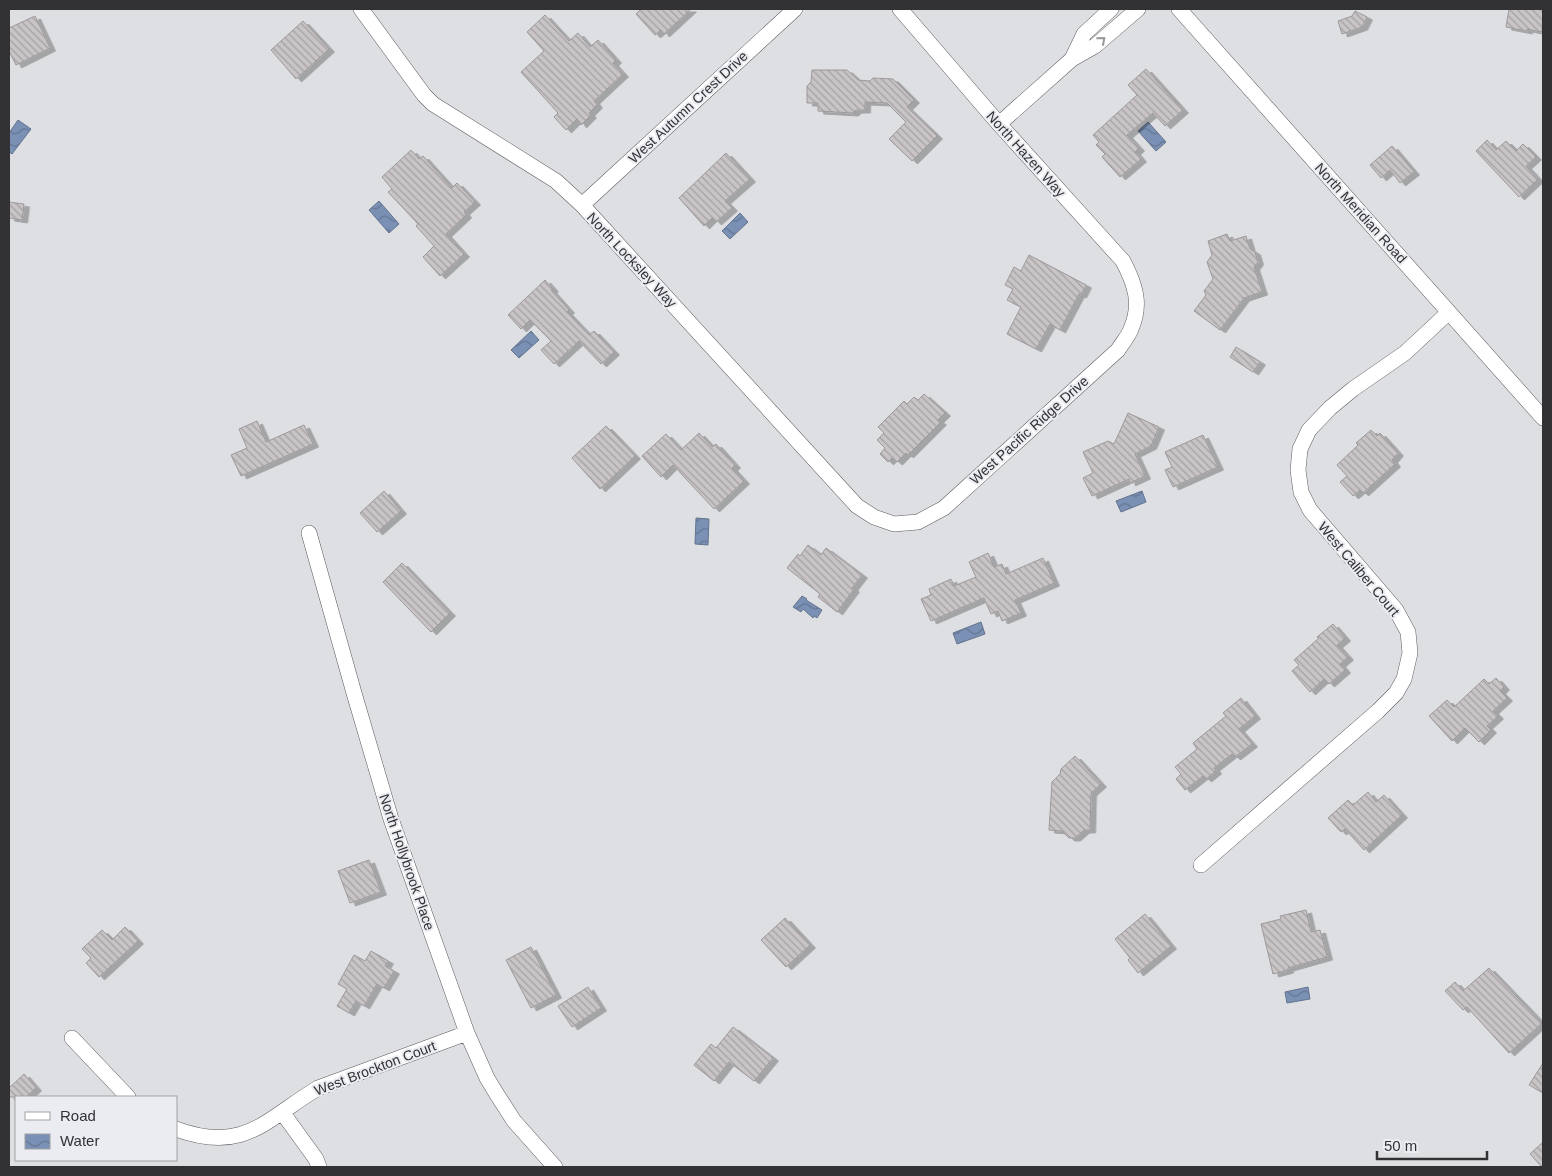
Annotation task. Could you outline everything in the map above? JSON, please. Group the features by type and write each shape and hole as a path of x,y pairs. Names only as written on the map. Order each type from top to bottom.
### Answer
{"street":[{"name":"North Locksley Way","path":"360,9 424,95 433,104 556,181 582,206 857,506 874,517 894,524"},
{"name":"West Autumn Crest Drive","path":"582,206 795,9"},
{"name":"North Hazen Way","path":"900,9 999,124 1123,261 1134,281 1138,306"},
{"path":"1072,59 1084,34 1112,9"},
{"path":"999,124 1072,59 1095,46 1138,9"},
{"name":"North Meridian Road","path":"1179,9 1543,418"},
{"name":"West Pacific Ridge Drive","path":"894,524 918,522 944,508 1118,350 1131,330 1138,306"},
{"name":"West Caliber Court","path":"1201,865 1378,711 1396,693 1404,679 1410,653 1408,632 1396,610 1310,510 1301,492 1298,470 1300,449 1309,430 1325,413 1353,389 1405,353 1449,312"},
{"name":"North Hollybrook Place","path":"309,533 388,810 467,1033 476,1056 514,1121 555,1167"},
{"name":"West Brockton Court","path":"178,1130 194,1136 212,1139 231,1138 250,1132 318,1088 467,1033"},
{"path":"72,1038 127,1096"},
{"path":"282,1112 319,1167"}],"water":[{"path":"18,120 31,129 12,154 9,152 9,133"},
{"path":"1148,122 1166,142 1156,151 1138,131"},
{"path":"379,201 399,224 389,233 369,210"},
{"path":"740,213 748,222 730,239 722,231"},
{"path":"531,331 539,340 519,358 511,350"},
{"path":"1142,491 1146,502 1121,512 1116,501"},
{"path":"696,518 709,519 708,545 695,544"},
{"path":"802,596 822,610 817,618 814,616 813,618 803,609 801,612 793,607"},
{"path":"981,622 985,634 957,644 953,633"},
{"path":"1308,987 1310,999 1287,1003 1285,992"}],"building":[{"path":"641,9 691,9 664,34 661,30 655,35 636,14"},
{"path":"1509,9 1543,9 1542,32 1506,27"},
{"path":"1355,11 1367,17 1362,27 1342,34 1338,21 1352,16"},
{"path":"545,15 569,41 578,33 590,47 598,40 616,60 613,63 623,74 594,101 597,105 589,113 591,115 581,125 577,119 566,130 554,117 558,113 521,72 544,51 527,32"},
{"path":"35,16 50,48 16,65 9,51 9,28"},
{"path":"303,21 329,49 296,79 271,50"},
{"path":"1146,69 1183,110 1165,126 1153,113 1127,135 1139,148 1135,152 1141,159 1120,177 1102,157 1105,154 1096,145 1099,142 1093,135 1137,95 1128,85"},
{"path":"812,70 847,70 858,80 870,81 873,78 893,79 914,100 907,107 937,136 912,161 889,139 906,122 887,103 865,102 865,110 856,110 853,113 818,111 818,103 807,103 807,86 811,82"},
{"path":"1487,140 1496,150 1506,141 1516,151 1523,144 1536,157 1526,166 1538,179 1519,197 1476,151"},
{"path":"1392,146 1414,172 1400,183 1390,170 1381,178 1370,165"},
{"path":"411,150 419,159 423,156 452,188 457,183 475,202 464,212 466,215 446,234 464,254 440,276 423,257 434,246 416,226 418,224 388,192 392,189 382,177"},
{"path":"726,153 750,179 725,201 732,208 716,222 712,218 704,226 679,198"},
{"path":"9,202 24,204 22,220 9,218"},
{"path":"1227,234 1230,241 1246,236 1250,249 1255,252 1258,262 1254,267 1262,292 1244,298 1220,330 1194,311 1206,295 1204,291 1213,279 1207,262 1212,255 1208,241"},
{"path":"1029,255 1086,285 1081,295 1079,294 1060,330 1050,324 1036,349 1007,334 1021,307 1007,300 1013,289 1005,285 1014,267 1021,271"},
{"path":"545,280 553,289 551,290 569,310 567,312 589,335 594,331 614,352 601,364 579,341 554,364 541,350 551,341 530,320 521,329 508,315"},
{"path":"1236,347 1260,362 1253,372 1230,357"},
{"path":"924,394 945,413 938,420 941,422 908,455 906,453 897,462 892,458 888,462 880,454 885,448 877,440 884,433 878,427 904,401 907,404 914,397 918,400"},
{"path":"1128,413 1159,427 1151,446 1135,454 1145,476 1130,483 1129,479 1092,496 1083,478 1093,473 1083,452 1108,441 1114,444"},
{"path":"257,421 266,442 304,425 313,444 241,476 231,455 247,448 239,429"},
{"path":"606,426 635,456 600,489 572,458"},
{"path":"1371,430 1377,436 1380,433 1398,453 1392,460 1395,464 1363,493 1360,490 1353,496 1340,482 1347,476 1337,465 1358,445 1356,443"},
{"path":"699,433 712,447 716,444 735,465 732,468 744,481 714,509 673,465 661,477 642,456 666,434 681,450"},
{"path":"1203,435 1218,467 1173,487 1165,470 1172,467 1165,452"},
{"path":"384,491 401,511 377,532 360,513"},
{"path":"808,545 821,555 826,548 862,575 837,612 818,597 820,594 787,568 798,554 800,556"},
{"path":"988,553 994,567 1002,564 1006,574 1043,558 1054,583 1015,600 1021,613 1002,621 998,611 991,614 984,598 931,621 921,599 931,595 929,589 951,579 954,586 976,577 969,562"},
{"path":"402,563 450,613 431,632 383,582"},
{"path":"1333,624 1345,638 1337,645 1348,657 1340,664 1345,670 1329,684 1324,679 1310,692 1292,671 1299,665 1294,660"},
{"path":"1496,678 1504,687 1500,691 1507,698 1493,711 1498,716 1487,726 1491,730 1479,742 1465,728 1452,741 1429,716 1447,700 1454,707 1484,679 1489,684"},
{"path":"1241,698 1255,716 1239,729 1252,744 1235,757 1232,754 1214,768 1216,771 1206,779 1203,776 1185,790 1176,779 1181,774 1175,767 1197,749 1193,743 1226,716 1223,713"},
{"path":"1075,756 1101,784 1091,793 1090,830 1084,830 1075,838 1069,838 1062,831 1049,830 1052,782 1060,774 1061,769"},
{"path":"1368,792 1376,802 1384,795 1402,815 1364,850 1345,829 1341,832 1328,818 1348,800 1353,805"},
{"path":"369,860 381,892 350,903 338,871"},
{"path":"1306,910 1311,932 1320,930 1327,957 1273,974 1261,924 1281,919 1280,916"},
{"path":"1145,914 1171,946 1138,973 1128,960 1130,958 1115,939"},
{"path":"785,918 810,945 786,967 761,940"},
{"path":"125,927 138,941 99,977 86,963 91,958 82,949 102,930 112,940"},
{"path":"531,947 556,995 531,1008 506,960"},
{"path":"371,951 388,961 385,966 394,971 384,988 377,984 364,1006 356,1001 349,1013 337,1006 347,989 338,984 354,955 365,961"},
{"path":"1489,968 1542,1023 1509,1053 1467,1007 1463,1010 1445,991 1455,982 1463,991"},
{"path":"588,987 601,1008 572,1027 558,1006"},
{"path":"733,1027 773,1058 754,1081 729,1062 714,1081 694,1065 711,1044 716,1048"},
{"path":"1543,1063 1543,1093 1529,1085"},
{"path":"24,1074 36,1088 27,1096 9,1097 9,1088"},
{"path":"1543,1142 1543,1167 1542,1167 1530,1154"}]}
